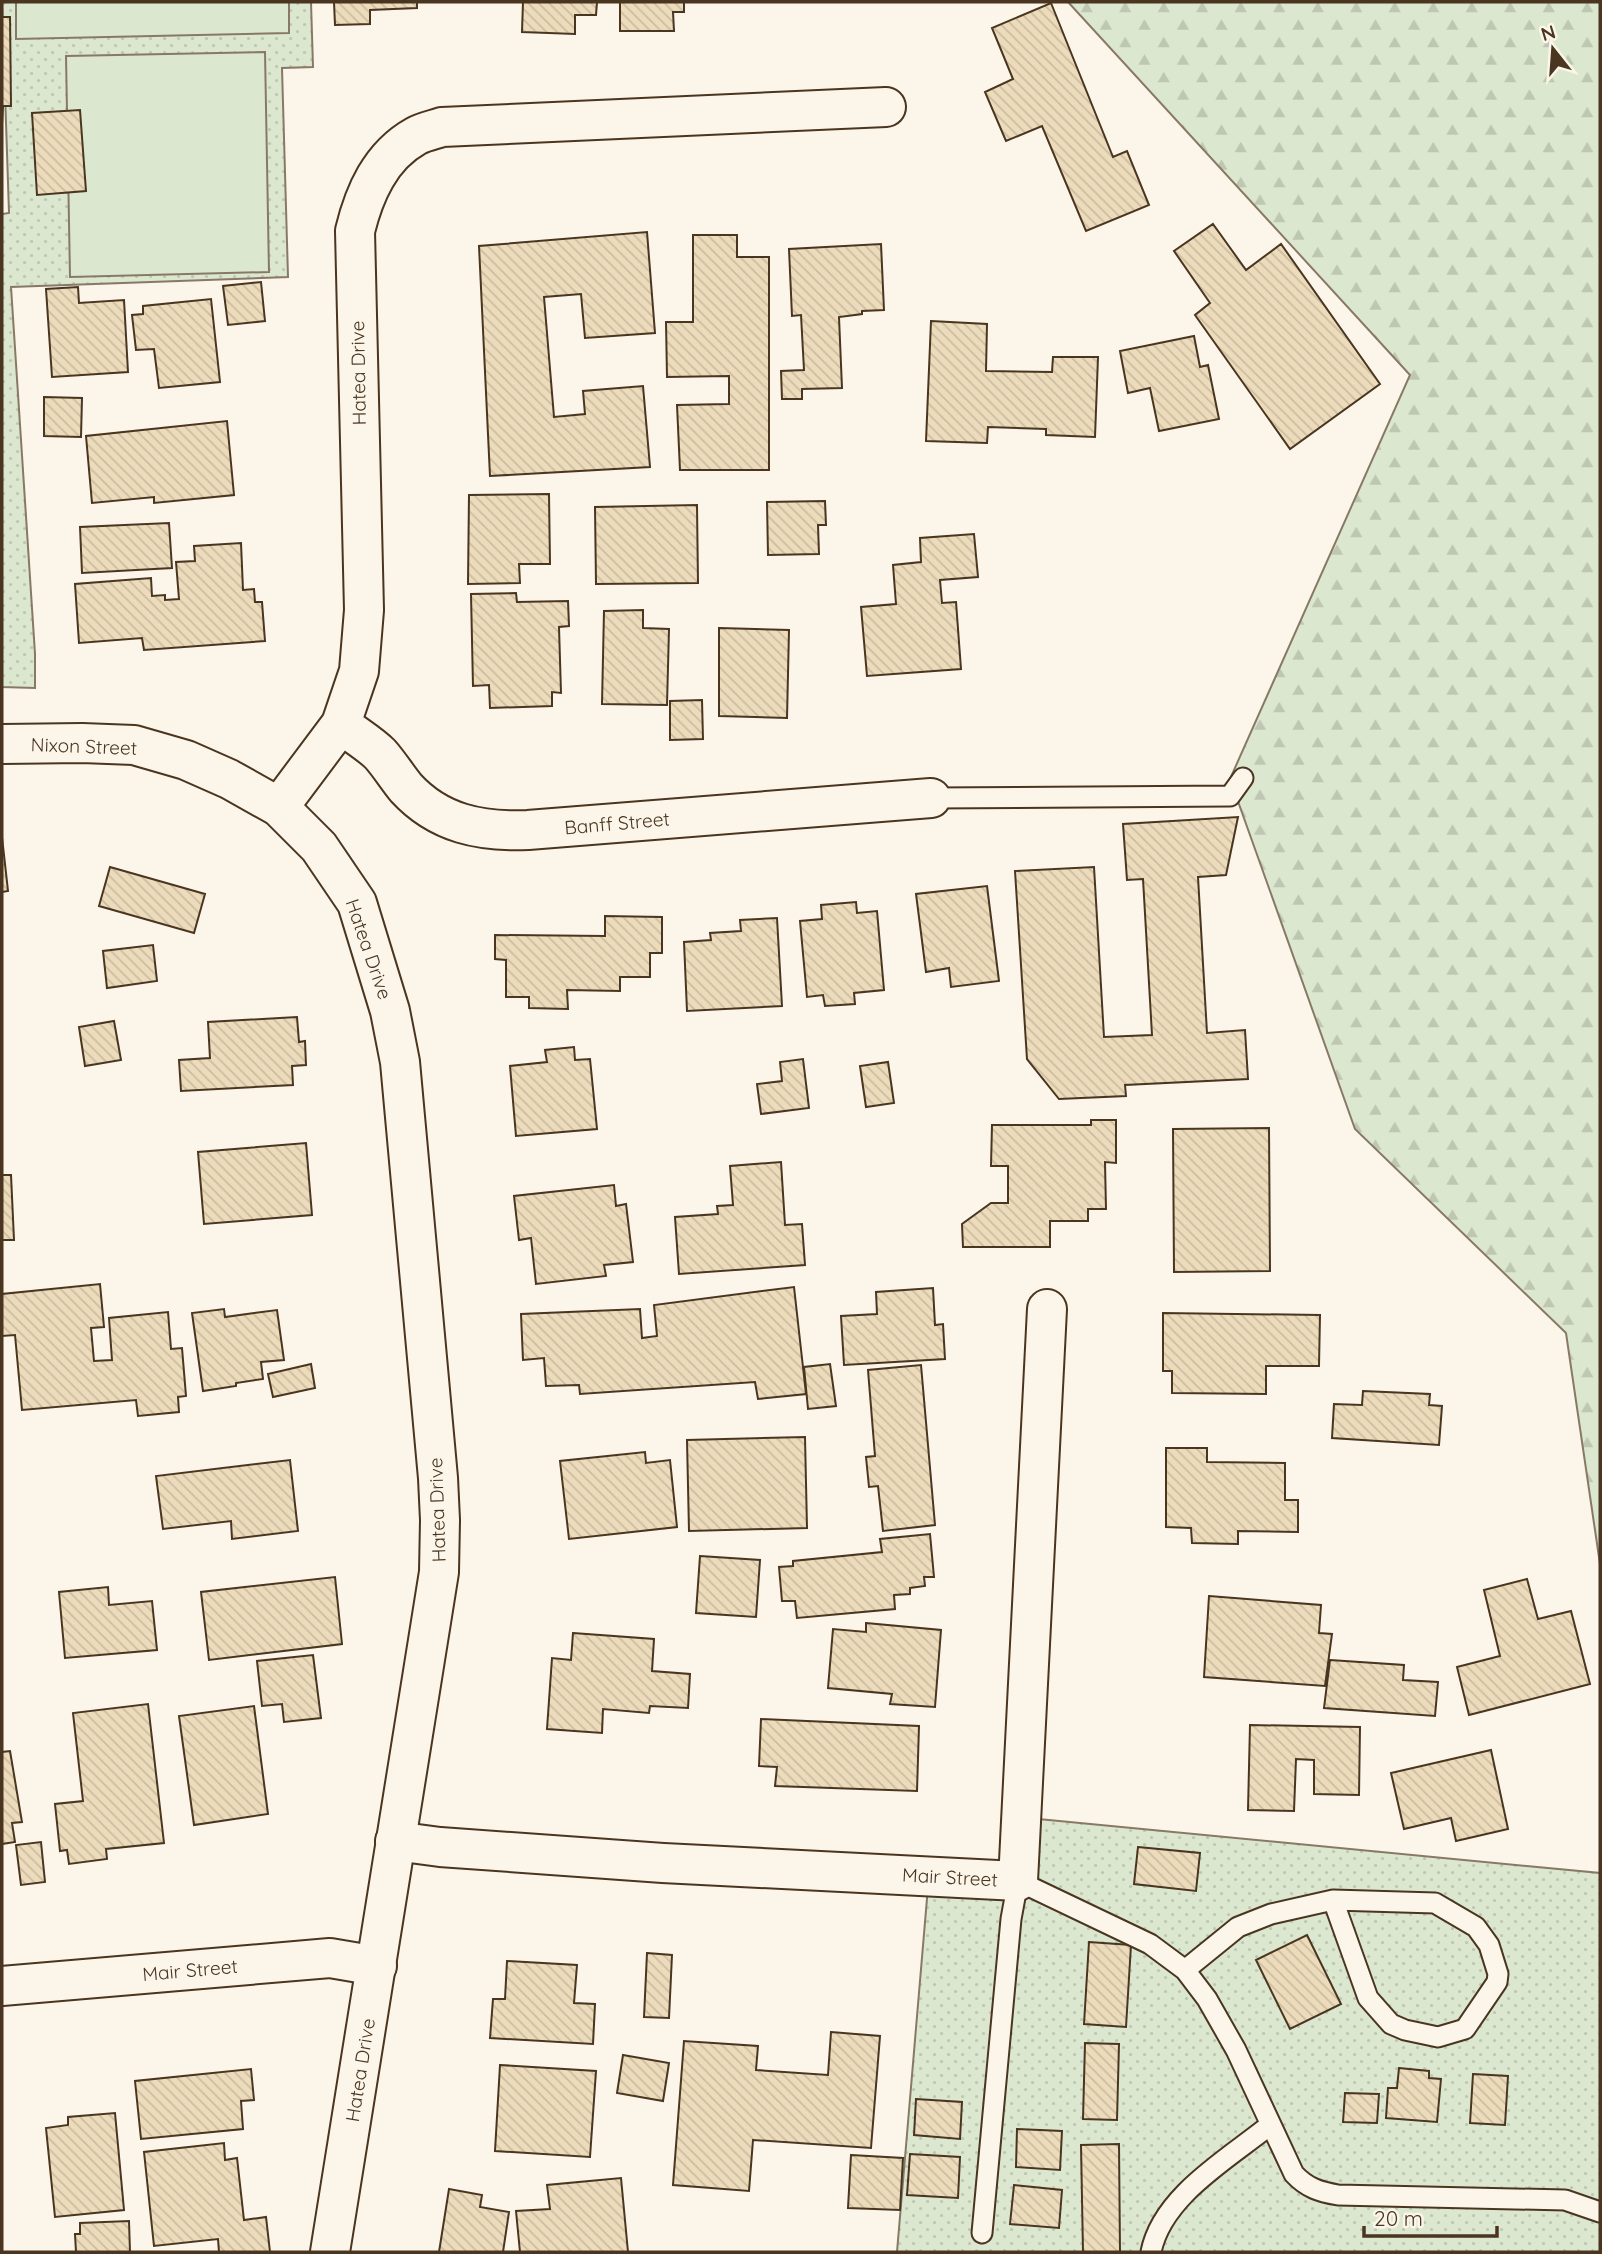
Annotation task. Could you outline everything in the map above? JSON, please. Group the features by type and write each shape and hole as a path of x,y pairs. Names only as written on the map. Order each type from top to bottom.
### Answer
{"street":[{"name":"Hatea Drive","path":"330,2252 439,1572 440,1520 400,1062 390,1011 357,903 319,848 279,807 341,724 359,671 364,610 355,230 362,202 376,174 395,153 416,136 442,127 886,107"},
{"name":"Banff Street","path":"341,724 378,752 407,788 425,805 462,825 484,830 528,830 931,798"},
{"name":"Nixon Street","path":"2,744 82,743 134,746 186,760 229,779 279,807"},
{"name":"Mair Street","path":"395,1841 440,1847 663,1863 1018,1881 1047,1309"},
{"name":"Mair Street","path":"2,1986 330,1958 377,1966"}],"lane":[{"path":"931,798 1230,796 1243,778"},
{"path":"982,2233 1011,1919 1018,1881 1150,1944 1185,1970 1207,1999 1236,2050 1294,2174 1303,2183 1324,2193 1565,2200 1600,2212"},
{"path":"1185,1970 1238,1927 1271,1914 1333,1900 1435,1903 1476,1927 1489,1945 1498,1974 1497,1982 1465,2029 1438,2037 1391,2024 1368,1998 1333,1900"},
{"path":"1151,2252 1156,2234 1176,2203 1190,2188 1270,2125"}],"green space":[{"path":"2,2 311,2 313,67 282,68 288,277 11,287 35,688 2,687 2,214 9,213"},
{"path":"16,2 289,2 289,33 16,39"},
{"path":"1068,2 1600,2 1600,1564 1566,1333 1355,1129 1230,779 1410,375"},
{"path":"265,52 269,272 70,277 66,56"},
{"path":"1028,1818 1600,1873 1600,2252 897,2252 929,1875 1005,1866"}],"building":[{"path":"334,2 417,2 417,8 370,10 370,24 335,25"},
{"path":"523,2 597,2 596,15 575,15 575,34 522,32"},
{"path":"620,2 684,2 684,12 673,12 674,31 620,31"},
{"path":"1051,3 1113,157 1127,151 1149,205 1086,231 1042,126 1006,141 985,92 1013,79 992,28"},
{"path":"2,17 10,17 11,106 3,106 2,124"},
{"path":"80,110 86,191 37,195 32,113"},
{"path":"1213,224 1246,270 1281,244 1380,384 1290,449 1195,315 1210,303 1174,251"},
{"path":"647,232 655,333 585,338 581,294 544,297 554,417 585,414 583,391 643,386 650,467 490,476 479,246"},
{"path":"693,235 737,235 737,257 769,257 769,470 680,470 677,405 729,404 729,376 667,377 666,322 693,322"},
{"path":"881,244 884,310 862,311 862,314 839,317 842,388 802,389 802,399 782,399 781,371 804,370 801,315 792,316 789,249"},
{"path":"261,282 265,321 228,325 223,286"},
{"path":"78,287 79,303 124,300 128,372 52,377 46,289"},
{"path":"211,299 220,382 159,388 154,349 136,350 132,315 143,314 143,306"},
{"path":"931,321 987,324 986,371 1052,372 1053,357 1098,357 1095,437 1046,435 1046,429 988,427 987,443 926,441"},
{"path":"1194,336 1200,367 1208,365 1219,419 1159,431 1150,388 1128,393 1120,351"},
{"path":"44,397 82,398 81,437 44,436"},
{"path":"227,421 234,495 154,503 154,497 92,503 86,436"},
{"path":"549,494 550,564 519,564 520,583 468,584 469,495"},
{"path":"825,501 826,525 818,525 819,554 768,555 767,502"},
{"path":"697,505 698,583 596,584 595,507"},
{"path":"169,523 172,568 82,573 80,527"},
{"path":"974,534 978,577 940,580 942,603 956,602 961,669 867,676 861,607 896,604 893,565 921,562 920,538"},
{"path":"241,543 243,590 254,589 255,602 262,602 265,641 144,650 142,638 79,643 75,584 151,578 152,596 165,595 165,600 179,599 176,562 195,561 194,546"},
{"path":"516,593 517,602 568,601 569,626 559,627 561,693 552,692 552,706 490,708 489,685 473,686 471,594"},
{"path":"643,610 643,628 669,629 667,705 602,704 604,611"},
{"path":"719,628 789,630 787,718 719,716"},
{"path":"702,700 703,739 670,740 670,701"},
{"path":"1238,817 1226,875 1198,877 1207,1033 1245,1030 1248,1079 1125,1085 1126,1096 1059,1099 1027,1059 1015,871 1094,867 1104,1037 1152,1035 1143,879 1127,880 1123,824"},
{"path":"2,837 8,891 2,892"},
{"path":"110,867 205,894 194,933 99,906"},
{"path":"987,886 999,981 951,987 949,968 926,972 916,894"},
{"path":"856,902 857,913 877,911 884,990 854,993 855,1004 825,1006 823,995 807,997 800,921 822,919 821,905"},
{"path":"605,916 662,917 662,953 650,953 650,977 620,977 620,991 567,990 568,1009 529,1008 529,997 506,997 506,960 495,959 495,935 605,936"},
{"path":"777,918 782,1006 687,1011 684,942 711,940 710,933 741,931 740,920"},
{"path":"153,945 157,981 107,988 103,951"},
{"path":"297,1017 299,1042 305,1041 306,1065 292,1066 293,1085 181,1091 179,1060 210,1058 208,1022"},
{"path":"114,1021 121,1060 85,1066 79,1027"},
{"path":"574,1047 575,1060 590,1059 597,1129 516,1136 510,1066 547,1062 545,1050"},
{"path":"803,1059 809,1108 761,1114 757,1084 782,1081 780,1062"},
{"path":"888,1062 894,1103 866,1107 860,1066"},
{"path":"1091,1120 1116,1120 1116,1163 1105,1162 1106,1209 1088,1209 1088,1221 1050,1221 1050,1247 963,1247 962,1224 991,1203 1008,1203 1008,1166 991,1166 992,1125 1091,1125"},
{"path":"1269,1128 1270,1271 1174,1272 1173,1129"},
{"path":"306,1143 312,1215 204,1224 198,1152"},
{"path":"781,1162 785,1225 802,1224 805,1265 679,1274 675,1217 718,1214 717,1206 733,1205 730,1166"},
{"path":"2,1175 11,1175 14,1240 2,1240"},
{"path":"614,1185 616,1206 626,1204 633,1262 604,1265 606,1276 536,1284 531,1238 519,1240 514,1196"},
{"path":"100,1284 104,1327 91,1328 94,1361 112,1360 109,1318 168,1312 171,1349 182,1348 186,1396 178,1397 179,1412 138,1416 136,1400 22,1410 15,1335 2,1336 2,1294"},
{"path":"794,1287 806,1394 758,1399 755,1382 580,1394 579,1385 546,1386 544,1358 523,1360 521,1314 640,1309 642,1338 657,1336 654,1305"},
{"path":"933,1288 935,1325 943,1324 945,1359 844,1365 841,1316 877,1314 876,1292"},
{"path":"224,1309 225,1317 277,1310 284,1360 261,1362 263,1379 203,1391 192,1313"},
{"path":"1163,1313 1320,1315 1319,1366 1266,1366 1266,1394 1172,1393 1172,1371 1163,1371"},
{"path":"311,1364 315,1388 273,1397 268,1374"},
{"path":"830,1364 836,1406 808,1409 804,1367"},
{"path":"921,1365 935,1525 883,1531 878,1486 869,1487 866,1457 875,1456 868,1370"},
{"path":"1363,1391 1430,1394 1429,1405 1442,1406 1439,1445 1332,1438 1334,1404 1362,1405"},
{"path":"805,1437 807,1528 689,1531 687,1440"},
{"path":"1166,1448 1207,1448 1207,1462 1285,1463 1285,1500 1298,1500 1298,1532 1238,1531 1238,1544 1192,1543 1191,1528 1166,1527"},
{"path":"645,1452 646,1463 670,1460 677,1527 569,1539 560,1461"},
{"path":"290,1460 298,1531 232,1539 231,1521 163,1529 156,1476"},
{"path":"930,1534 934,1577 924,1577 925,1586 910,1588 910,1594 894,1595 895,1609 797,1618 795,1601 782,1601 779,1567 793,1566 793,1561 882,1552 880,1539"},
{"path":"700,1556 760,1560 756,1617 696,1613"},
{"path":"335,1577 342,1644 209,1660 201,1592"},
{"path":"1527,1579 1538,1619 1571,1611 1590,1684 1469,1715 1457,1667 1500,1656 1484,1590"},
{"path":"108,1587 109,1605 152,1601 157,1650 65,1658 59,1592"},
{"path":"1209,1596 1321,1605 1319,1633 1332,1634 1325,1686 1204,1677"},
{"path":"866,1623 941,1630 935,1707 890,1704 892,1694 828,1688 833,1629 866,1632"},
{"path":"573,1633 654,1639 652,1671 690,1674 688,1708 650,1706 649,1713 603,1709 602,1733 547,1729 552,1658 571,1660"},
{"path":"313,1655 321,1718 284,1722 282,1704 262,1706 257,1661"},
{"path":"1330,1660 1404,1665 1403,1680 1438,1682 1435,1716 1324,1708"},
{"path":"148,1704 164,1843 106,1849 107,1859 69,1864 67,1850 60,1851 55,1804 83,1801 73,1713"},
{"path":"254,1706 268,1814 194,1825 179,1716"},
{"path":"761,1719 919,1726 917,1791 775,1786 777,1767 759,1766"},
{"path":"1250,1725 1360,1727 1359,1795 1314,1794 1314,1760 1296,1759 1294,1811 1248,1810"},
{"path":"1491,1750 1508,1829 1456,1841 1451,1818 1404,1829 1391,1773"},
{"path":"10,1751 22,1822 12,1823 15,1842 2,1844 2,1752"},
{"path":"41,1842 45,1882 21,1885 16,1845"},
{"path":"1138,1847 1200,1853 1196,1891 1134,1884"},
{"path":"1307,1935 1341,2004 1290,2029 1256,1960"},
{"path":"1089,1942 1131,1945 1126,2027 1084,2024"},
{"path":"647,1953 672,1955 669,2018 644,2017"},
{"path":"507,1961 577,1965 574,2003 595,2004 593,2044 490,2038 493,1999 505,1999"},
{"path":"831,2032 880,2036 871,2148 753,2140 749,2191 673,2185 684,2041 758,2046 756,2070 828,2075"},
{"path":"1085,2043 1119,2044 1117,2120 1083,2119"},
{"path":"623,2055 669,2063 663,2101 617,2093"},
{"path":"500,2065 596,2071 590,2157 495,2151"},
{"path":"1399,2068 1429,2071 1429,2078 1441,2079 1437,2122 1386,2118 1388,2088 1397,2088"},
{"path":"251,2069 254,2100 241,2101 243,2129 141,2139 135,2081"},
{"path":"1473,2074 1508,2076 1505,2125 1470,2123"},
{"path":"1345,2093 1379,2094 1377,2123 1343,2122"},
{"path":"916,2099 962,2102 960,2139 914,2135"},
{"path":"115,2113 124,2210 55,2217 46,2128 68,2125 68,2117"},
{"path":"1017,2129 1062,2131 1060,2170 1016,2167"},
{"path":"224,2143 225,2160 237,2158 244,2220 266,2217 270,2252 219,2252 218,2239 154,2246 144,2152"},
{"path":"1119,2144 1120,2252 1083,2252 1081,2145"},
{"path":"910,2154 960,2157 958,2198 907,2195"},
{"path":"851,2155 903,2158 900,2210 848,2208"},
{"path":"621,2178 628,2252 520,2252 516,2211 550,2209 547,2185"},
{"path":"1014,2185 1062,2190 1059,2228 1010,2224"},
{"path":"449,2189 482,2195 480,2207 509,2212 503,2252 439,2252"},
{"path":"129,2221 130,2252 76,2252 75,2234 80,2234 80,2223"}]}
